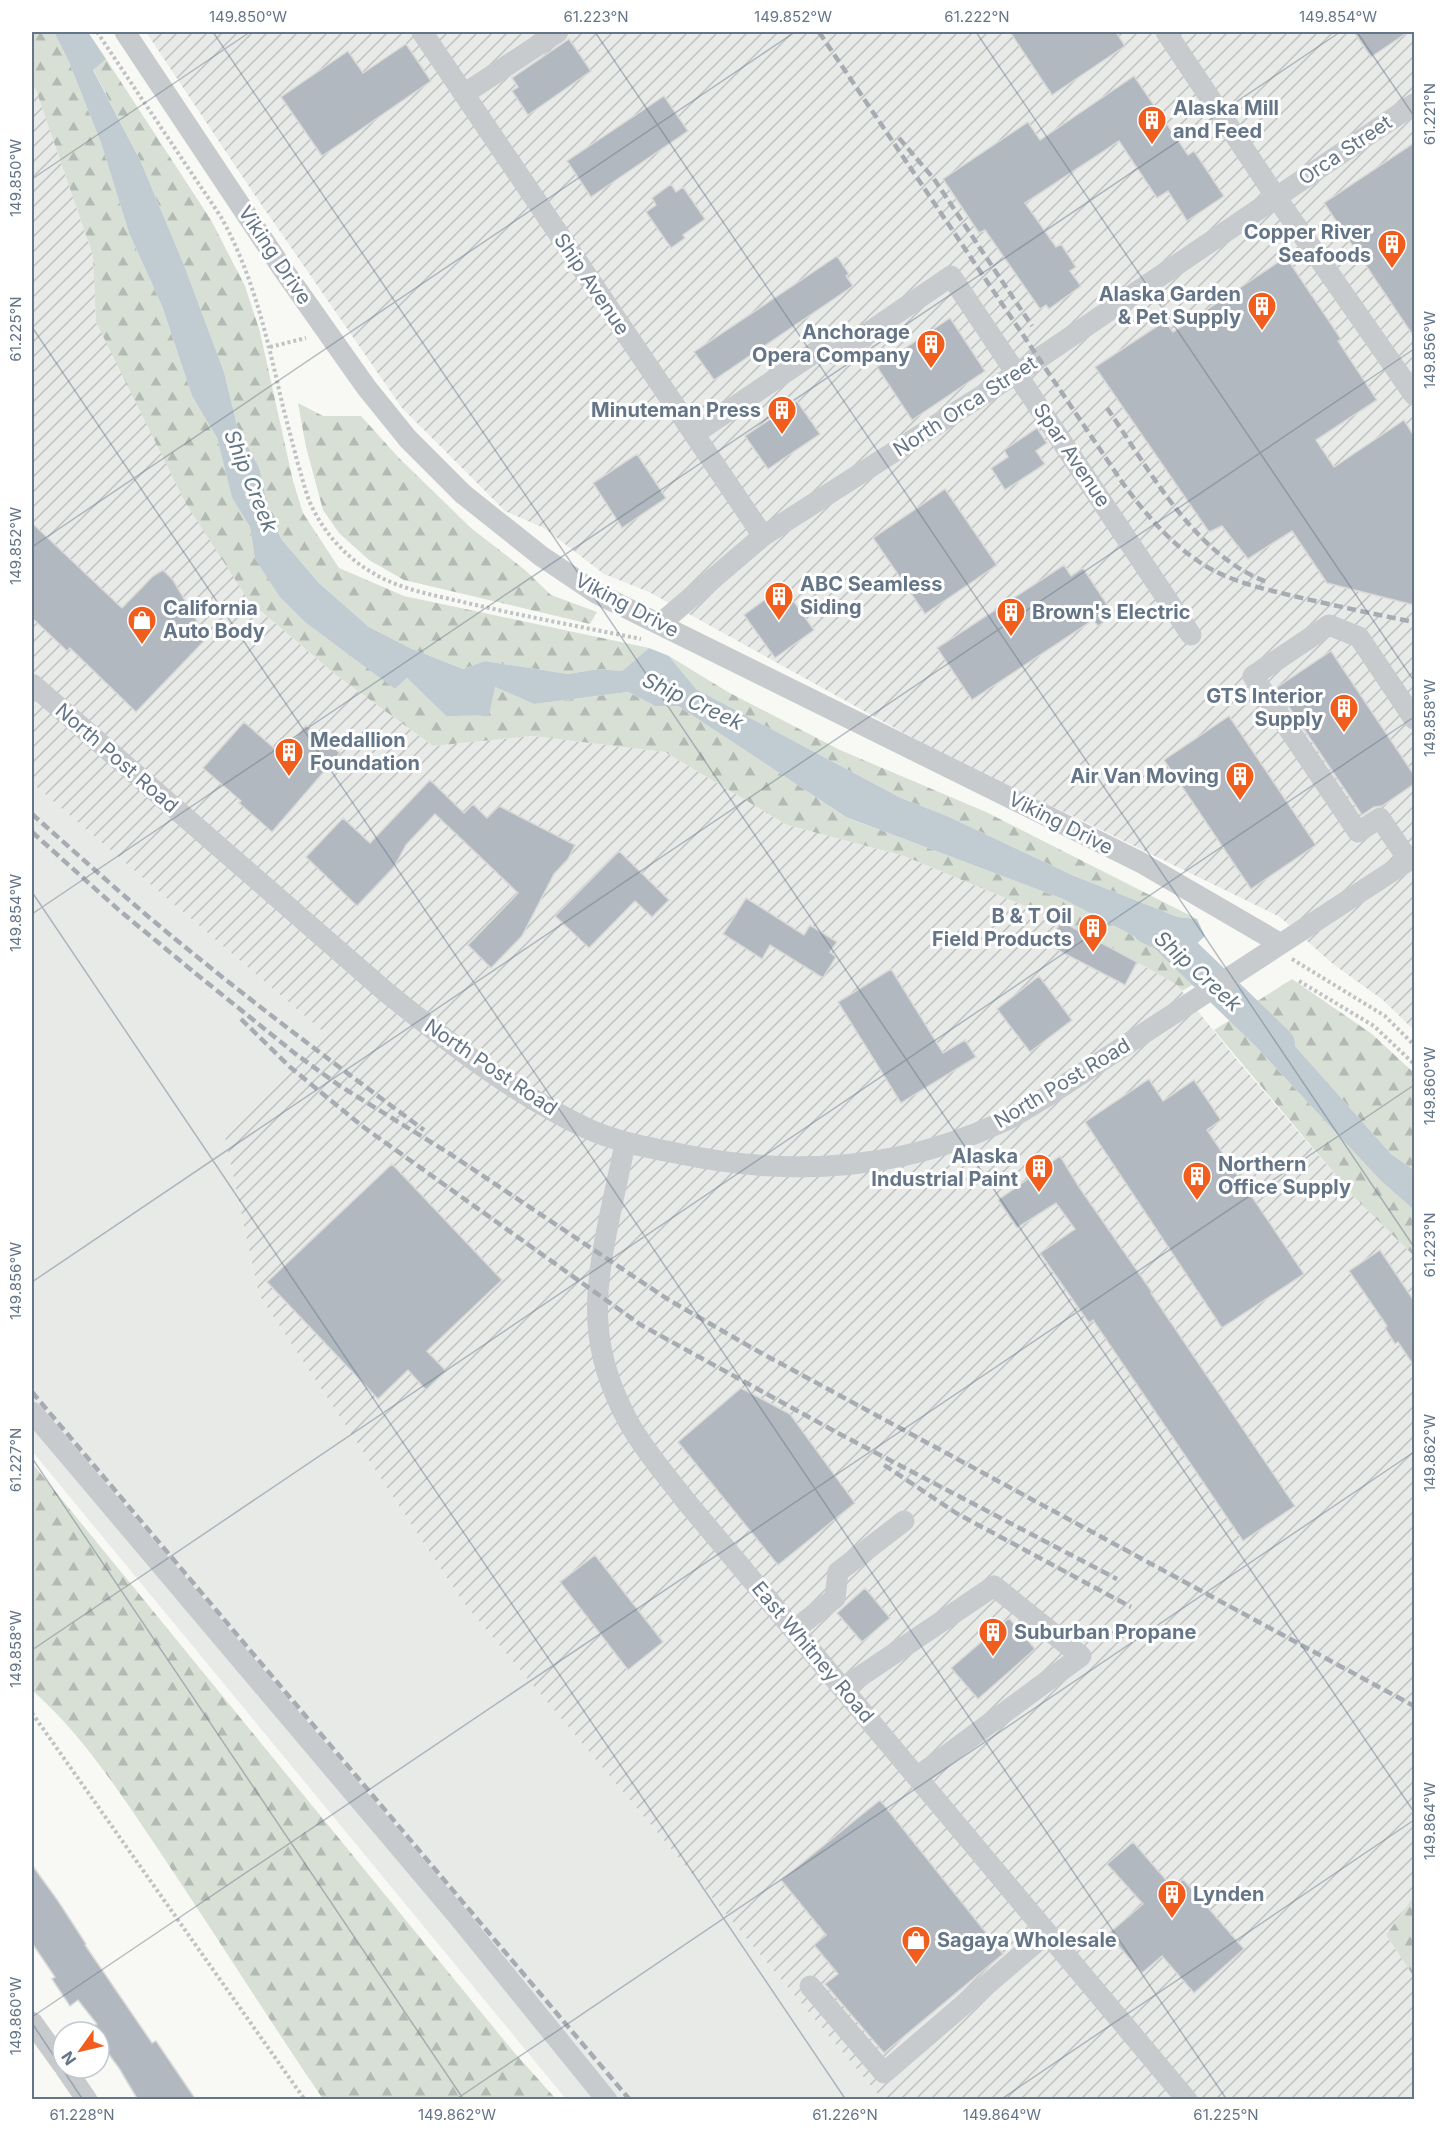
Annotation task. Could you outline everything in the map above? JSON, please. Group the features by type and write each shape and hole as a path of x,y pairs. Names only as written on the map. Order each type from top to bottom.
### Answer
{"street":[{"name":"Viking Drive","path":"125,32 288,276 366,387 408,439 463,494 541,556 596,593 661,623 1140,862 1281,944"},
{"name":"Ship Avenue","path":"422,32 763,536"},
{"path":"464,94 558,32"},
{"path":"1166,32 1276,197 1414,395"},
{"name":"Orca Street","path":"1276,197 1414,104"},
{"name":"North Orca Street","path":"661,623 763,536 1017,373 1276,197"},
{"name":"Spar Avenue","path":"694,434 817,351 837,354 951,276 1191,635"},
{"path":"1412,859 1380,818 1358,832 1253,676 1329,626 1359,637 1406,689 1414,719"},
{"name":"North Post Road","path":"32,684 386,992 446,1040 539,1103 586,1128 625,1143 734,1164 792,1168 839,1166 910,1155 942,1146 1001,1123 1043,1099 1412,859"},
{"name":"East Whitney Road","path":"625,1143 603,1258 598,1296 598,1323 602,1355 612,1389 629,1424 652,1457 794,1630 1187,2100"},
{"path":"32,1412 457,1915 607,2100"},
{"path":"794,1630 835,1598 838,1572 904,1521"},
{"path":"843,1688 994,1586 1081,1656 917,1777"},
{"path":"810,1986 884,2073 1047,1933"},
{"path":"32,2022 51,2048"},
{"path":"73,2080 87,2100"}],"path":[{"path":"97,32 114,56"},
{"path":"270,347 306,338"},
{"path":"1281,944 1293,961 1386,1016 1414,1045"},
{"path":"1299,981 1374,1026 1414,1064"},
{"path":"32,1713 305,2100"}],"shaded area":[{"path":"146,32 1414,32 1414,1030 1383,1000 1333,964 1280,917 1075,817 969,769 649,592 604,574 544,528 505,511 402,408 252,191"},
{"path":"32,85 36,90 93,256 96,322 249,601 336,675 433,746 532,736 665,752 787,825 904,856 1061,921 1177,985 1237,1060 1354,1197 1414,1256 1414,1896 1386,1935 1414,1977 1414,2099 882,2099 463,1602 259,1295 225,1137 326,1034 32,783"},
{"path":"32,783 326,1034 225,1137 259,1295 463,1602 882,2099 566,2099 32,1451"}],"green space":[{"path":"32,32 54,32 69,62 101,143 129,233 162,306 192,396 217,438 232,498 250,527 255,559 362,663 395,689 407,678 446,716 495,687 534,704 628,692 655,706 678,706 846,817 1063,899 1170,955 1194,984 1182,991 1177,985 1061,921 904,856 787,825 665,752 532,736 433,746 336,675 249,601 185,502 96,322 93,256 36,90 32,85"},
{"path":"106,59 211,220 245,286 260,332 293,481 303,513 339,568 404,596 649,648 622,671 598,669 568,674 485,661 463,669 410,648 369,627 319,583 282,540 271,519 259,467 238,429 224,372 184,265 141,162 93,69"},
{"path":"298,403 323,416 361,416 399,458 471,528 525,570 551,595 597,612 590,624 404,580 369,560 339,533 323,510 306,447"},
{"path":"669,656 728,692 840,750 986,812 1197,919 1178,917 1072,875 947,816 901,798 696,689"},
{"path":"1292,979 1372,1034 1414,1073 1414,1170 1391,1154 1256,1002"},
{"path":"1235,1017 1260,1051 1380,1180 1414,1210 1414,1256 1354,1197 1214,1030"},
{"path":"32,1463 512,2050 556,2099 323,2099 115,1786 68,1726 32,1690"},
{"path":"1414,1896 1414,1977 1386,1935"}],"water":[{"path":"54,32 88,32 106,59 93,70 141,162 184,265 224,372 238,429 259,467 271,519 282,540 319,583 369,627 410,648 463,669 485,661 568,674 598,669 622,671 649,648 669,656 696,689 901,798 947,816 1072,875 1178,917 1197,919 1205,936 1177,962 1170,955 1063,899 846,817 678,706 655,706 628,692 534,704 495,687 489,715 446,716 407,678 395,689 305,622 280,597 255,559 250,527 232,498 217,438 192,396 162,306 129,233 101,143 69,62"},
{"path":"1256,1002 1391,1154 1414,1170 1414,1210 1380,1180 1260,1051 1235,1017"}],"building":[{"path":"1010,32 1116,32 1125,46 1052,95"},
{"path":"1354,32 1408,32 1371,57"},
{"path":"569,39 591,71 528,115 512,91 518,87 512,78"},
{"path":"406,44 431,81 322,156 281,97 348,51 363,73"},
{"path":"1134,76 1188,155 1194,151 1224,196 1187,221 1168,191 1157,198 1119,141 1025,203 1056,247 1061,244 1076,267 1070,271 1081,286 1049,309 1046,305 1040,309 985,230 979,233 943,179 1028,122 1040,140"},
{"path":"664,96 688,131 591,197 567,161"},
{"name":"Copper River Seafoods","path":"1414,143 1414,337 1324,203"},
{"path":"671,184 676,192 683,187 705,219 683,235 685,238 671,248 646,212 656,205 652,198"},
{"path":"837,256 849,274 846,276 853,286 714,380 694,352"},
{"path":"1286,257 1341,339 1338,341 1377,400 1316,440 1334,467 1404,420 1414,436 1414,605 1327,583 1292,531 1248,559 1222,526 1209,532 1095,367 1165,321 1173,332"},
{"name":"Anchorage Opera Company","path":"950,318 985,371 912,420 877,367"},
{"name":"Minuteman Press","path":"797,401 820,434 768,469 745,436"},
{"path":"1037,428 1047,443 1036,451 1045,464 1005,490 991,468 1008,457 1004,450"},
{"path":"637,454 666,498 622,528 593,483"},
{"path":"945,489 997,565 925,614 873,538"},
{"path":"32,523 122,608 153,576 163,570 173,580 207,638 136,712 70,648 67,651 32,618"},
{"name":"Brown's Electric","path":"1064,565 1071,576 1083,568 1114,615 1098,626 1093,620 972,700 937,648"},
{"name":"ABC Seamless Siding","path":"783,586 814,630 775,658 744,615"},
{"name":"GTS Interior Supply","path":"1331,651 1414,775 1414,784 1382,806 1374,807 1362,815 1276,688"},
{"name":"Air Van Moving","path":"1229,716 1316,845 1251,889 1164,760"},
{"path":"244,722 281,754 306,725 340,753 272,832 203,768"},
{"path":"430,780 464,813 473,804 487,818 499,806 575,845 568,859 554,874 522,936 491,968 468,945 518,893 435,814 406,845 394,867 357,906 306,857 343,818 370,843"},
{"path":"619,851 669,900 652,917 635,901 589,948 555,916"},
{"path":"746,898 804,935 810,925 837,942 830,952 836,957 823,978 770,945 762,959 723,934"},
{"name":"B & T Oil Field Products","path":"1061,921 1137,962 1125,985 1048,945"},
{"path":"891,969 943,1053 965,1040 976,1057 901,1103 838,1002"},
{"path":"1039,976 1072,1020 1030,1052 997,1009"},
{"name":"Northern Office Supply","path":"1149,1079 1163,1101 1194,1080 1221,1120 1207,1130 1304,1274 1222,1328 1085,1122"},
{"path":"1060,1156 1295,1506 1243,1541 1093,1320 1089,1323 1040,1253 1075,1229 1056,1203 1017,1228 998,1200"},
{"path":"392,1164 502,1280 427,1351 446,1371 426,1390 408,1370 378,1399 267,1282"},
{"path":"1380,1250 1414,1301 1414,1366 1398,1342 1395,1344 1385,1328 1387,1326 1349,1271"},
{"path":"741,1388 790,1414 855,1503 778,1565 678,1442"},
{"path":"595,1555 663,1642 628,1670 560,1582"},
{"path":"865,1588 890,1618 862,1642 837,1613"},
{"name":"Suburban Propane","path":"1009,1618 1035,1649 978,1699 951,1668"},
{"path":"880,1800 1003,1954 884,2053 825,1984 838,1974 814,1945 826,1935 781,1880"},
{"name":"Lynden","path":"1133,1842 1173,1888 1183,1879 1244,1949 1194,1993 1162,1956 1142,1973 1108,1934 1143,1904 1107,1864"},
{"path":"32,1865 152,2043 156,2041 196,2100 138,2100 111,2057 111,2020 94,2020 78,2000 70,2006 52,1979 55,1977 32,1943"}],"waterway":[{"name":"Ship Creek","path":"1149,927 1164,934 1278,1044"}],"railway":[{"path":"819,32 1122,482 1166,535 1210,569 1236,580 1306,599 1414,622"},
{"path":"899,138 934,179 1032,326"},
{"path":"1107,408 1157,483 1195,531 1217,552 1241,569 1267,582"},
{"path":"32,814 144,913 212,969 424,1130"},
{"path":"32,832 120,911 297,1055 340,1086 447,1152 669,1300 752,1348 1414,1706"},
{"path":"241,1019 290,1067 362,1126 641,1325 836,1432 1117,1579"},
{"path":"32,1392 630,2100"},
{"path":"884,1465 956,1513 1131,1607"}],"place":[{"name":"Alaska Mill and Feed","path":"1152,146"},
{"name":"Copper River Seafoods","path":"1392,270"},
{"name":"Alaska Garden & Pet Supply","path":"1262,332"},
{"name":"Anchorage Opera Company","path":"931,370"},
{"name":"Minuteman Press","path":"782,436"},
{"name":"ABC Seamless Siding","path":"779,622"},
{"name":"Brown's Electric","path":"1011,638"},
{"name":"California Auto Body","path":"142,646"},
{"name":"GTS Interior Supply","path":"1344,734"},
{"name":"Medallion Foundation","path":"289,778"},
{"name":"Air Van Moving","path":"1240,802"},
{"name":"B & T Oil Field Products","path":"1093,954"},
{"name":"Alaska Industrial Paint","path":"1039,1194"},
{"name":"Northern Office Supply","path":"1197,1202"},
{"name":"Suburban Propane","path":"993,1658"},
{"name":"Lynden","path":"1172,1920"},
{"name":"Sagaya Wholesale","path":"916,1966"}]}
